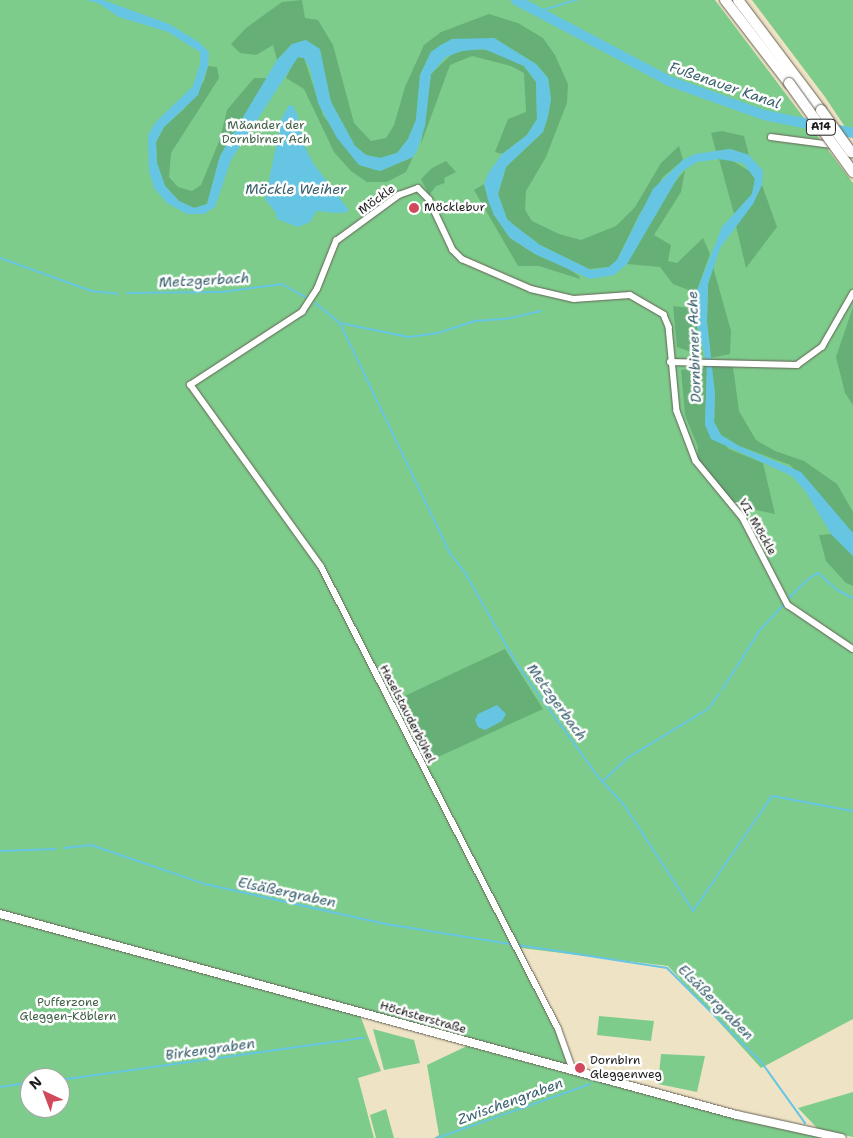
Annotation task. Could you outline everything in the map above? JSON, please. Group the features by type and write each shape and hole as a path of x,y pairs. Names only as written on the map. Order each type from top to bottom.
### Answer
{"highway":[{"name":"A14","path":"725,0 743,14 853,155"},
{"name":"A14","path":"738,0 743,14 853,172"}],"main road":[{"name":"Höchsterstraße","path":"0,914 737,1115 842,1138"}],"street":[{"path":"771,137 853,147"},
{"name":"Möckle","path":"190,385 302,312 317,289 336,241 399,195 414,188 424,192 447,239 462,259 518,284 551,294 582,299 630,295 657,308 668,322 670,362"},
{"path":"670,362 788,367 804,362 830,337 853,294"},
{"name":"VI. Möckle","path":"670,362 677,411 687,445 706,475 743,518 783,600 853,649"},
{"name":"Haselstauderbühel","path":"190,385 321,567 569,1051 573,1071"}],"green space":[{"name":"Mäander der Dornbirner Ach","path":"0,0 715,0 853,183 853,1019 761,1068 668,966 521,948 567,1050 569,1067 0,911"},
{"path":"302,0 305,18 318,20 333,45 354,123 371,141 386,138 394,125 405,87 424,45 441,32 489,14 518,23 543,38 555,55 568,84 567,103 546,157 526,191 525,210 532,221 559,234 581,240 616,226 635,207 661,163 679,146 683,160 663,177 639,215 617,260 609,267 589,269 540,245 515,226 507,219 498,194 506,167 543,132 548,116 551,99 548,78 536,64 494,38 441,45 431,52 420,75 416,120 408,139 397,153 380,158 366,155 355,146 331,102 323,72 292,44 277,60 273,45 256,55 240,53 231,44 246,28 282,2"},
{"path":"752,0 853,0 853,139 825,97"},
{"path":"472,49 490,50 524,66 536,82 537,119 527,135 502,154 495,152 508,119 526,112 524,73 511,66 472,56 450,65 421,144 431,74 453,53"},
{"path":"296,57 304,58 323,115 359,165 380,171 413,157 406,172 387,182 367,182 351,171 334,152 304,89 286,78"},
{"path":"208,66 217,67 219,78 171,153 169,177 178,187 192,191 201,185 220,139 227,110 254,78 267,78 220,156 207,204 194,208 179,201 165,186 157,163 156,142 164,127 185,108 204,81"},
{"path":"722,131 744,136 749,155 730,149 716,151 711,133"},
{"path":"719,159 731,160 751,172 755,179 752,194 734,214"},
{"path":"446,161 456,172 444,178 445,183 436,186 429,195 421,179 432,168"},
{"path":"685,170 681,192 654,235 671,245 668,261 677,263 703,238 710,254 696,293 673,284 660,267 627,264 670,188"},
{"path":"484,184 494,215 510,238 535,254 569,269 579,276 580,279 539,266 518,266 474,190"},
{"path":"762,185 777,227 746,268 736,226"},
{"path":"713,267 731,331 730,354 711,358 707,322 708,284"},
{"path":"673,306 693,308 703,356 677,347"},
{"path":"853,307 853,405 845,393 836,357"},
{"path":"707,365 705,425 729,449 763,463 775,514 733,505 697,467 698,447 685,415 681,370"},
{"path":"711,365 733,367 739,411 756,440 775,451 804,461 837,484 853,512 853,533 790,465 739,446 721,435 714,422 715,394"},
{"path":"831,534 853,556 853,586 846,583 826,561 819,535"},
{"path":"505,649 543,709 425,763 394,701"},
{"name":"Pufferzone Gleggen-Köblern","path":"0,917 360,1015 381,1071 358,1078 374,1138 0,1138"},
{"path":"599,1016 654,1021 651,1041 597,1035"},
{"path":"373,1029 414,1040 420,1063 384,1070"},
{"path":"467,1046 730,1117 824,1138 434,1138 439,1135 427,1065"},
{"path":"661,1054 705,1056 697,1092 658,1084"},
{"path":"853,1092 853,1137 819,1130 798,1108"},
{"path":"386,1109 394,1138 376,1138 370,1115"}],"water":[{"path":"86,0 103,0 169,24 199,42 209,52 208,66 198,95 164,127 156,142 157,163 165,186 179,201 194,208 207,204 220,156 277,60 292,44 306,40 320,49 331,102 355,146 366,155 380,158 397,153 408,139 416,120 420,75 431,52 441,45 452,39 494,38 536,64 548,78 551,99 548,116 543,132 506,167 498,194 507,219 515,226 540,245 591,270 609,267 617,260 653,189 683,160 695,154 730,149 749,155 763,171 762,185 753,204 720,248 708,284 707,322 715,394 714,422 721,435 739,446 801,472 853,533 853,556 831,534 806,492 792,476 711,439 705,425 707,365 693,308 696,293 722,227 752,194 755,179 743,163 719,159 697,162 681,172 627,264 614,275 590,279 535,254 510,238 494,215 488,200 484,184 489,172 502,154 527,135 537,119 536,82 524,66 484,49 462,51 446,57 431,74 425,126 417,151 413,157 380,171 359,165 337,138 318,103 310,69 304,58 298,57 231,160 215,207 204,214 187,214 167,203 154,188 149,171 148,135 155,123 193,86 200,64 200,52 168,32 119,17 98,3"},
{"name":"Möckle Weiher","path":"289,105 293,106 297,114 303,143 313,163 348,209 348,212 336,213 316,211 310,222 298,227 277,219 276,213 265,199 282,118"},
{"path":"497,705 506,714 502,721 485,730 478,727 475,720 478,714"}],"waterway":[{"name":"Fußenauer Kanal","path":"516,0 669,81 764,115 853,133"},
{"path":"540,11 577,0"},
{"name":"Metzgerbach","path":"0,258 91,291 118,294"},
{"name":"Metzgerbach","path":"127,293 222,292 282,284 309,299"},
{"name":"Metzgerbach","path":"315,303 340,323 449,552 464,571 518,666 599,778 624,805 693,911 772,796 853,811"},
{"path":"340,323 409,337 438,333 474,321 506,319 541,311"},
{"path":"788,599 808,579 818,573 839,591 853,598"},
{"path":"722,690 760,630 783,605"},
{"path":"604,780 629,757 708,709 719,694"},
{"name":"Elsäßergraben","path":"64,848 91,845 205,884 386,924 510,944"},
{"name":"Elsäßergraben","path":"0,851 56,849"},
{"name":"Elsäßergraben","path":"518,945 667,968 762,1063 805,1123"},
{"name":"Birkengraben","path":"70,1079 364,1038"},
{"name":"Birkengraben","path":"0,1087 20,1084"},
{"name":"Zwischengraben","path":"437,1138 590,1084"}],"place":[{"name":"Möcklebur","path":"414,208"},
{"name":"Dornbirn Gleggenweg","path":"580,1068"}],"water label":[{"name":"Dornbirner Ache","path":"694,347"}]}
